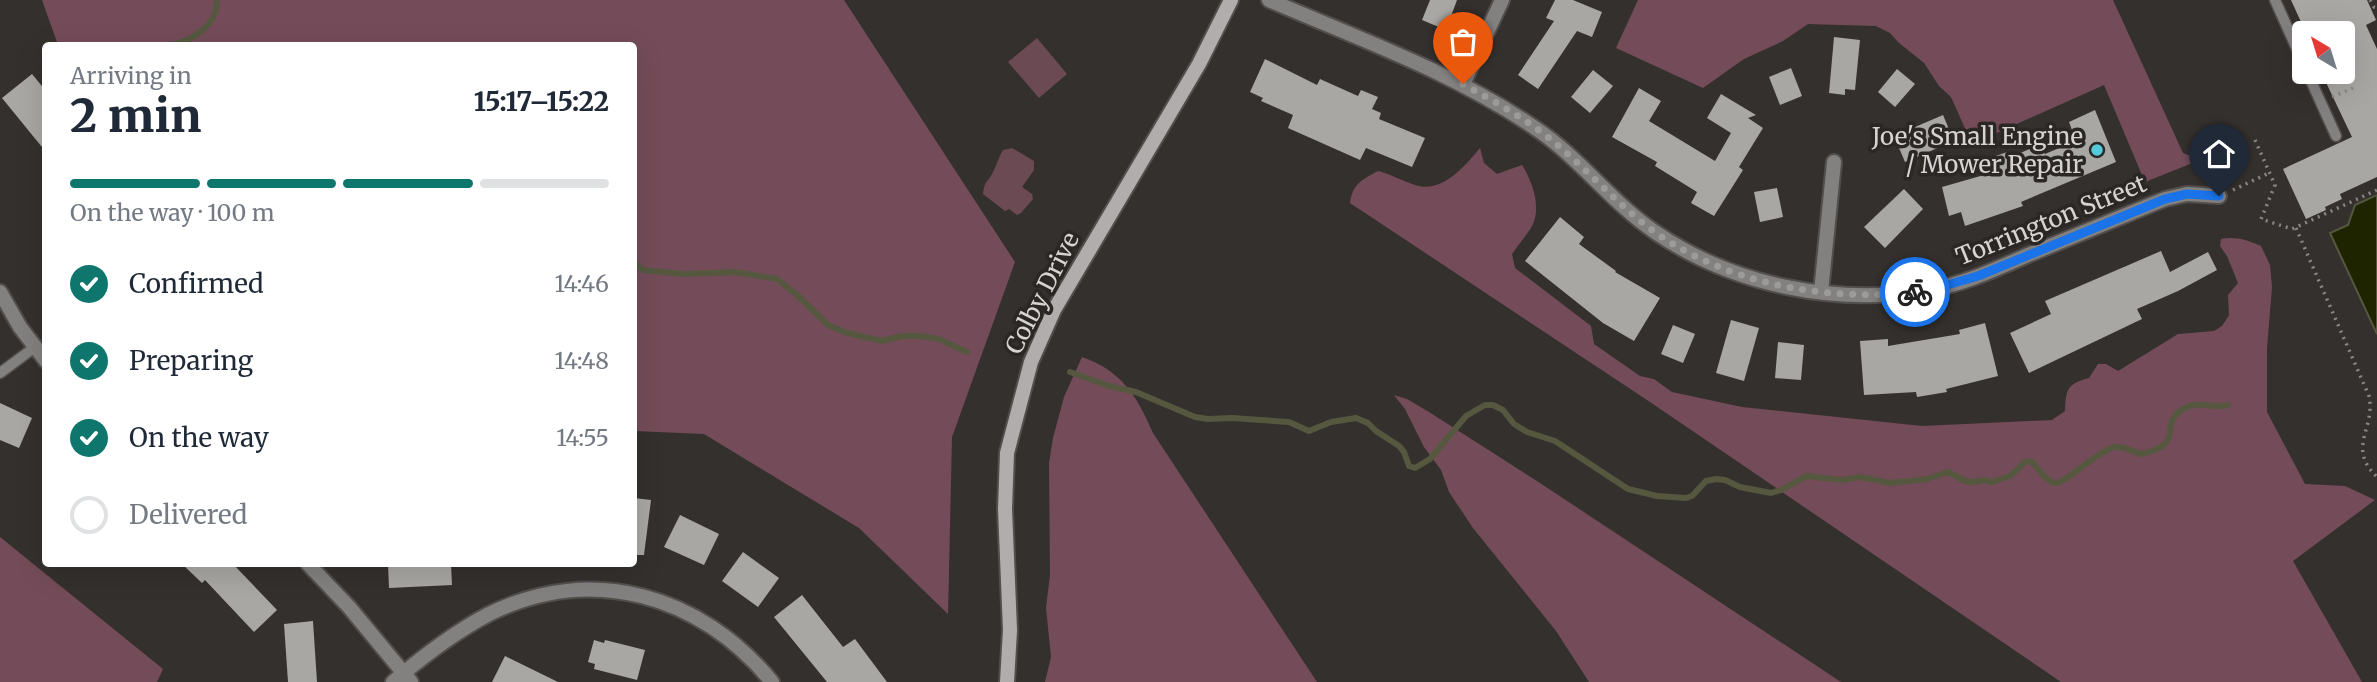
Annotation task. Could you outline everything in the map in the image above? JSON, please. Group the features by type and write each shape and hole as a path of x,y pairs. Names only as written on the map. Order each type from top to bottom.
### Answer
{"street":[{"name":"Colby Drive","path":"1007,682 1010,630 1005,509 1007,453 1031,362 1054,310 1199,64 1231,0"},
{"name":"Torrington Street","path":"1269,0 1463,84 1538,129 1638,219 1672,243 1709,262 1746,276 1821,292 1867,295 1930,290 1978,276 2165,199 2187,194 2219,196"},
{"path":"1463,84 1502,0"},
{"path":"1821,292 1834,162"},
{"path":"0,292 20,327 42,356"},
{"path":"311,567 349,607 402,679 467,627 491,613 556,593 591,590 651,597 689,612 718,629 748,655 772,682"}],"lane":[{"path":"2275,0 2292,38"},
{"path":"2312,84 2336,136"},
{"path":"0,373 35,347"}],"path":[{"path":"2371,0 2377,9"},
{"path":"2321,103 2353,88"},
{"path":"2255,140 2275,185 2261,219 2292,229 2377,190"},
{"path":"2219,196 2269,173"},
{"path":"2296,228 2369,396 2370,411 2362,458 2377,477"}],"shaded area":[{"path":"42,0 844,0 1015,262 952,437 948,614 859,528 704,434 637,431 637,42 57,42"},
{"path":"1638,0 2113,0 2183,153 2188,155 2211,149 2215,154 2145,182 2104,85 1972,144 1951,97 1939,86 1924,63 1890,33 1876,26 1808,24 1783,41 1744,59 1703,88 1616,48"},
{"path":"1037,38 1067,74 1039,98 1008,62"},
{"path":"1012,148 1034,161 1034,170 1022,187 1032,194 1033,199 1017,215 1009,209 1005,211 983,194 985,184 1003,150"},
{"path":"1480,148 1484,163 1497,174 1522,165 1532,186 1536,203 1535,219 1512,254 1515,268 1591,326 1594,344 1640,376 1654,379 1672,392 1742,407 1922,426 2052,420 2065,411 2069,388 2089,378 2098,364 2106,364 2118,371 2178,334 2214,331 2222,326 2229,315 2228,295 2238,283 2220,246 2221,239 2241,239 2261,246 2270,265 2272,287 2267,348 2267,412 2305,484 2345,486 2375,500 2293,561 2362,682 2061,682 1650,402 1350,203 1356,186 1378,171 1415,185 1434,186 1452,177"},
{"path":"2377,195 2377,334 2330,233 2348,225 2355,205"},
{"path":"1082,357 1118,377 1134,396 1153,433 1317,682 1045,682 1051,657 1046,608 1050,575 1049,463 1064,397"},
{"path":"1394,395 1429,412 1543,485 1841,682 1589,682 1556,631 1473,528 1449,492 1441,470 1424,447 1405,409"},
{"path":"0,537 163,669 157,682 0,682"}],"building":[{"path":"1430,0 1457,0 1446,30 1422,20"},
{"path":"1555,0 1573,0 1602,12 1592,37 1577,31 1538,89 1518,75 1554,21 1546,18"},
{"path":"2291,0 2367,0 2376,20 2366,25 2377,49 2377,177 2340,194 2342,199 2306,219 2283,169 2352,137 2327,84 2356,84 2356,21 2301,21"},
{"path":"1834,37 1860,40 1855,90 1845,89 1845,95 1829,93"},
{"path":"1265,59 1317,85 1320,79 1358,96 1361,90 1378,97 1372,109 1381,113 1379,119 1425,138 1412,167 1366,148 1360,160 1288,128 1293,115 1261,101 1263,98 1250,92"},
{"path":"1791,68 1802,96 1780,105 1769,77"},
{"path":"1897,69 1915,84 1895,107 1878,92"},
{"path":"1593,70 1613,86 1590,113 1571,97"},
{"path":"32,74 42,86 42,147 2,98"},
{"path":"1639,88 1661,101 1649,121 1715,161 1731,133 1707,118 1721,94 1756,115 1748,118 1763,128 1739,167 1743,170 1714,216 1691,203 1697,192 1655,166 1657,162 1612,137"},
{"path":"2095,110 2116,162 2021,202 2023,206 1965,226 1961,212 1949,216 1942,187 1984,175 1979,162 2007,152 2009,158 2041,144 2045,154 2076,141 2069,122"},
{"path":"1943,115 1954,141 1905,162 1894,136"},
{"path":"1777,188 1783,217 1760,222 1754,192"},
{"path":"1904,189 1923,209 1885,248 1864,227"},
{"path":"1560,217 1584,237 1579,244 1615,272 1660,298 1634,341 1603,323 1525,261"},
{"path":"2161,251 2170,272 2208,252 2217,270 2137,309 2142,319 2029,373 2010,333 2051,314 2045,301"},
{"path":"1731,320 1759,328 1744,381 1716,373"},
{"path":"1985,323 1998,376 1946,389 1947,392 1917,397 1916,392 1864,395 1860,341 1888,339 1888,346 1960,334 1959,330"},
{"path":"1673,325 1695,334 1683,363 1661,354"},
{"path":"1778,342 1804,345 1801,380 1775,378"},
{"path":"0,403 32,418 19,448 0,440"},
{"path":"637,498 651,500 644,555 637,555"},
{"path":"680,515 719,534 704,565 664,547"},
{"path":"743,552 779,578 758,607 722,581"},
{"path":"185,567 236,567 277,610 254,632 205,580 202,583"},
{"path":"388,567 451,567 452,585 389,588"},
{"path":"802,595 843,647 855,639 887,682 827,682 774,617"},
{"path":"313,621 317,682 288,682 284,624"},
{"path":"594,640 604,643 605,640 645,650 637,680 594,669 595,664 588,662"},
{"path":"505,656 558,682 492,682"}],"waterway":[{"path":"179,42 194,36 208,25 216,10 217,0"},
{"path":"637,265 643,270 683,274 735,272 777,279 828,325 847,333 882,341 902,336 922,336 939,339 967,352"},
{"path":"1070,372 1136,392 1195,417 1289,422 1309,431 1331,422 1356,418 1368,423 1399,446 1409,466 1415,468 1430,459 1466,416 1485,405 1493,405 1503,410 1514,424 1527,432 1555,441 1628,489 1657,496 1686,498 1692,496 1706,481 1716,479 1771,493 1807,476 1842,480 1861,477 1890,483 1927,479 1948,472 1965,481 1992,482 2010,476 2025,462 2031,461 2045,477 2055,483 2066,479 2108,449 2126,448 2141,454 2164,445 2175,415 2188,406 2228,405"}],"way so far":[{"path":"1463,84 1538,129 1638,219 1672,243 1709,262 1746,276 1821,292 1867,295 1915,292"}],"place":[{"name":"Joe's Small Engine / Mower Repair","path":"2097,150"}],"route":[{"path":"1915,292 1978,276 2165,199 2187,194 2219,196"}]}
